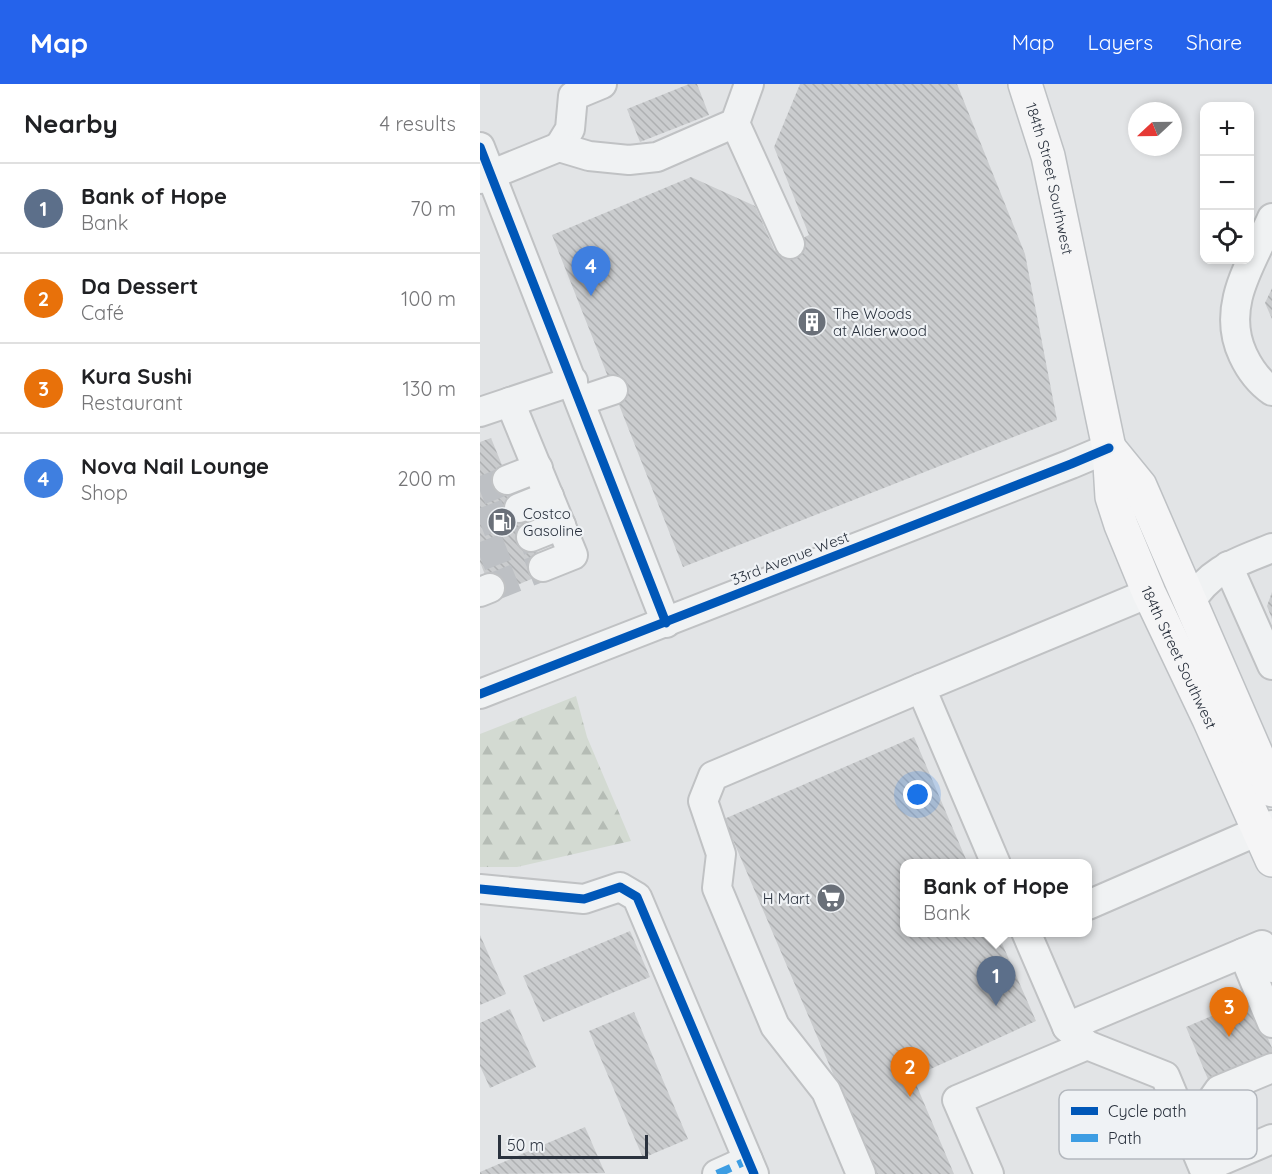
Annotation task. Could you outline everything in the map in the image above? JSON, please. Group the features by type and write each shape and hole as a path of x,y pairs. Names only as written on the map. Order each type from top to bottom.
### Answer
{"main road":[{"name":"184th Street Southwest","path":"1025,84 1048,156 1109,448 1112,497 1149,593 1209,719 1266,828 1272,860"},
{"name":"184th Street Southwest","path":"1109,448 1140,486 1272,790"}],"street":[{"path":"486,177 559,147 570,129 573,96 602,84"},
{"path":"748,84 735,123 790,244"},
{"path":"559,147 588,156 629,160 657,157 735,123"},
{"path":"480,147 486,177 576,391 666,623"},
{"path":"1272,218 1238,294 1234,316 1238,344 1249,368 1272,392"},
{"path":"480,412 510,402 576,391 613,390"},
{"path":"510,402 573,555 543,567"},
{"name":"33rd Avenue West","path":"480,694 1109,448"},
{"path":"507,480 538,468"},
{"path":"519,508 549,496"},
{"path":"531,537 561,525"},
{"path":"1190,603 1211,576 1228,566 1272,548"},
{"path":"1228,566 1272,665"},
{"path":"861,1174 826,1091 775,1026 717,888 721,855 703,801 713,776 1149,593"},
{"path":"921,688 994,859"},
{"path":"1092,903 1266,828"},
{"path":"480,889 584,899 620,887 637,897 751,1167 717,1174"},
{"path":"1028,937 1077,1036 1165,1076 1171,1090"},
{"path":"989,1174 957,1100 1077,1036 1262,945 1272,968"},
{"path":"1243,953 1272,1023"},
{"path":"1219,1090 1272,1068"},
{"path":"1257,1146 1272,1139"},
{"path":"1205,1171 1230,1159"}],"green space":[{"path":"576,696 587,737 631,841 517,867 480,867 480,734"}],"building":[{"path":"689,84 697,84 709,115 640,142 627,109"},
{"name":"The Woods at Alderwood","path":"800,84 957,84 1025,254 1057,420 683,567 552,235 691,177 755,206 775,251 809,235 774,147"},
{"path":"1272,288 1272,319 1265,303"},
{"name":"Costco Gasoline","path":"491,438 546,573 493,595 480,562 480,442"},
{"path":"1272,592 1272,619 1267,606"},
{"name":"H Mart","path":"914,737 966,859 900,859 900,937 999,937 1036,1021 913,1077 954,1174 876,1174 724,819"},
{"path":"630,931 650,977 543,1022 523,976"},
{"path":"480,935 506,994 480,1005"},
{"path":"1251,999 1272,1048 1272,1057 1210,1084 1186,1027"},
{"path":"510,1009 536,1067 490,1088 480,1066 480,1023"},
{"path":"634,1012 688,1139 643,1158 589,1031"},
{"path":"585,1127 605,1173 480,1174 480,1172"}],"tunnel":[{"path":"480,491 507,480"},
{"path":"480,523 519,508"},
{"path":"480,557 531,537"},
{"path":"490,588 543,567"}],"marked path":[{"path":"717,1174 748,1160"}],"cycle path":[{"path":"480,147 666,623"},
{"path":"480,694 1109,448"},
{"path":"480,889 584,899 620,887 637,897 754,1174"}],"place":[{"name":"Nova Nail Lounge","path":"591,296"},
{"name":"The Woods at Alderwood","path":"812,322"},
{"name":"Costco Gasoline","path":"502,522"},
{"name":"H Mart","path":"831,898"},
{"name":"Bank of Hope","path":"996,1006"},
{"name":"Kura Sushi","path":"1229,1037"},
{"name":"Da Dessert","path":"910,1097"}]}
